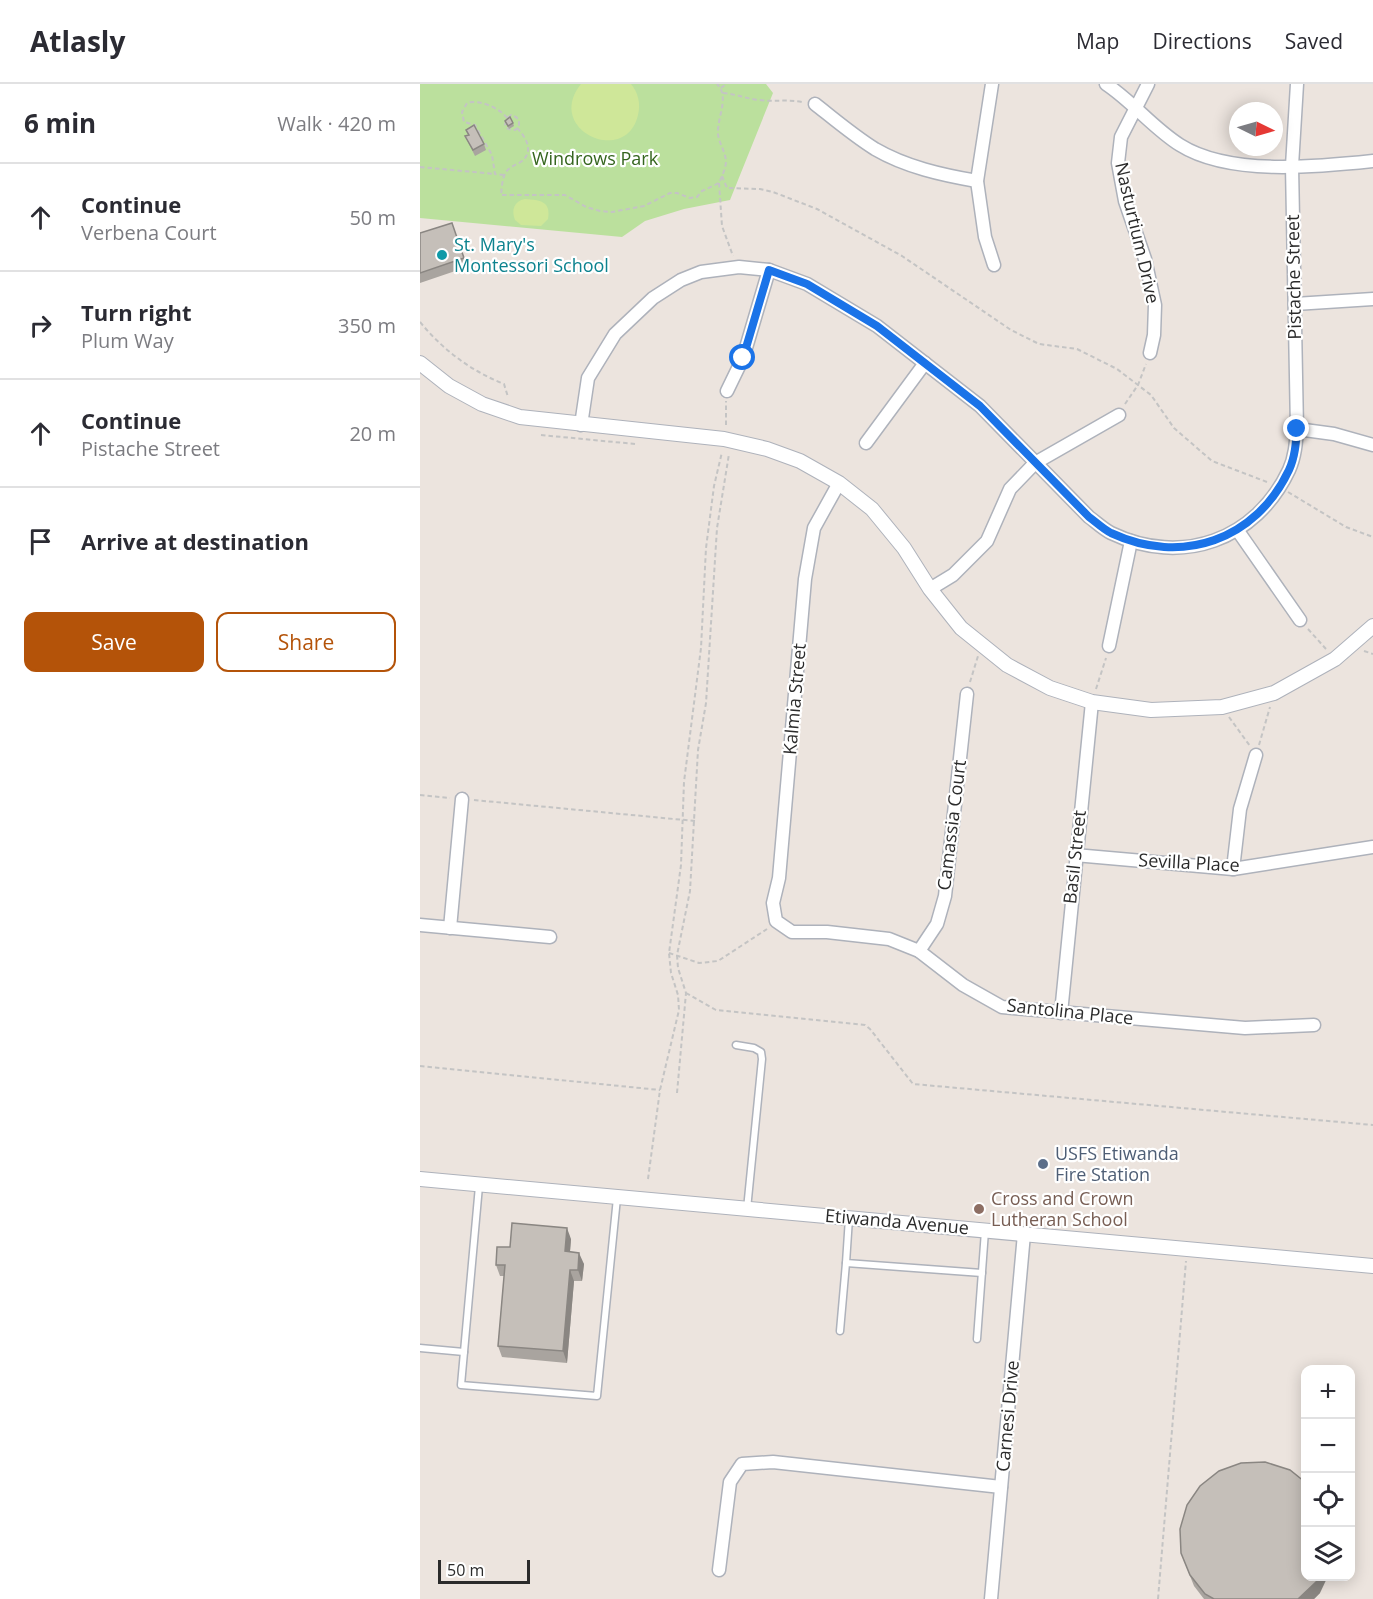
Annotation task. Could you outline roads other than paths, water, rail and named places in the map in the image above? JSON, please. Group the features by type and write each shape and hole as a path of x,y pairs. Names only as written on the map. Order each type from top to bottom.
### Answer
{"street":[{"path":"992,84 977,181 985,237 994,265"},
{"path":"1106,84 1181,146 1215,160 1240,164 1324,167 1373,161"},
{"name":"Nasturtium Drive","path":"1148,84 1121,137 1118,163 1125,201 1145,259 1155,305 1154,336 1150,353"},
{"name":"Pistache Street","path":"1238,531 1271,500 1290,469 1295,450 1297,429 1292,166 1297,84"},
{"path":"815,104 875,149 907,164 945,176 977,181"},
{"path":"581,425 588,378 615,334 653,298 681,280 701,272 739,267 769,270 807,284 877,326 980,406 1089,517 1109,532 1131,541 1159,547 1214,542 1238,531 1300,620"},
{"path":"727,391 743,358 769,270"},
{"path":"1294,304 1373,299"},
{"path":"420,363 449,386 482,404 520,417 724,439 767,449 800,461 839,483 872,509 904,548 930,589 961,628 1007,665 1050,688 1092,702 1151,710 1222,707 1274,693 1335,659 1373,626"},
{"path":"866,443 925,363"},
{"path":"930,589 953,575 987,541 1010,489 1035,463 1119,415"},
{"path":"1297,429 1334,434 1373,445"},
{"name":"Kalmia Street","path":"776,921 773,903 779,878 806,579 814,528 839,483"},
{"path":"1110,646 1131,541"},
{"name":"Camassia Court","path":"919,951 937,924 945,896 967,694"},
{"name":"Basil Street","path":"1061,1013 1092,702"},
{"path":"1233,869 1240,809 1256,754"},
{"path":"450,928 462,799"},
{"name":"Sevilla Place","path":"1075,855 1233,869 1373,847"},
{"name":"Santolina Place","path":"776,921 792,932 828,932 889,939 919,951 963,985 1002,1008 1245,1028 1314,1025"},
{"path":"420,925 550,937"},
{"name":"Etiwanda Avenue","path":"420,1179 1373,1266"},
{"name":"Carnesi Drive","path":"992,1599 1024,1234"},
{"path":"719,1570 730,1482 742,1464 773,1462 1001,1486"}],"lane":[{"path":"736,1045 754,1048 761,1053 762,1059 747,1209"},
{"path":"479,1185 461,1385 597,1396 617,1197"},
{"path":"840,1331 849,1218"},
{"path":"977,1339 985,1230"},
{"path":"846,1263 982,1274"},
{"path":"420,1348 464,1352"}],"place":[{"name":"St. Mary's Montessori School","path":"442,255"},
{"name":"USFS Etiwanda Fire Station","path":"1043,1164"},
{"name":"Cross and Crown Lutheran School","path":"979,1209"}],"park label":[{"name":"Windrows Park","path":"595,159"}]}
